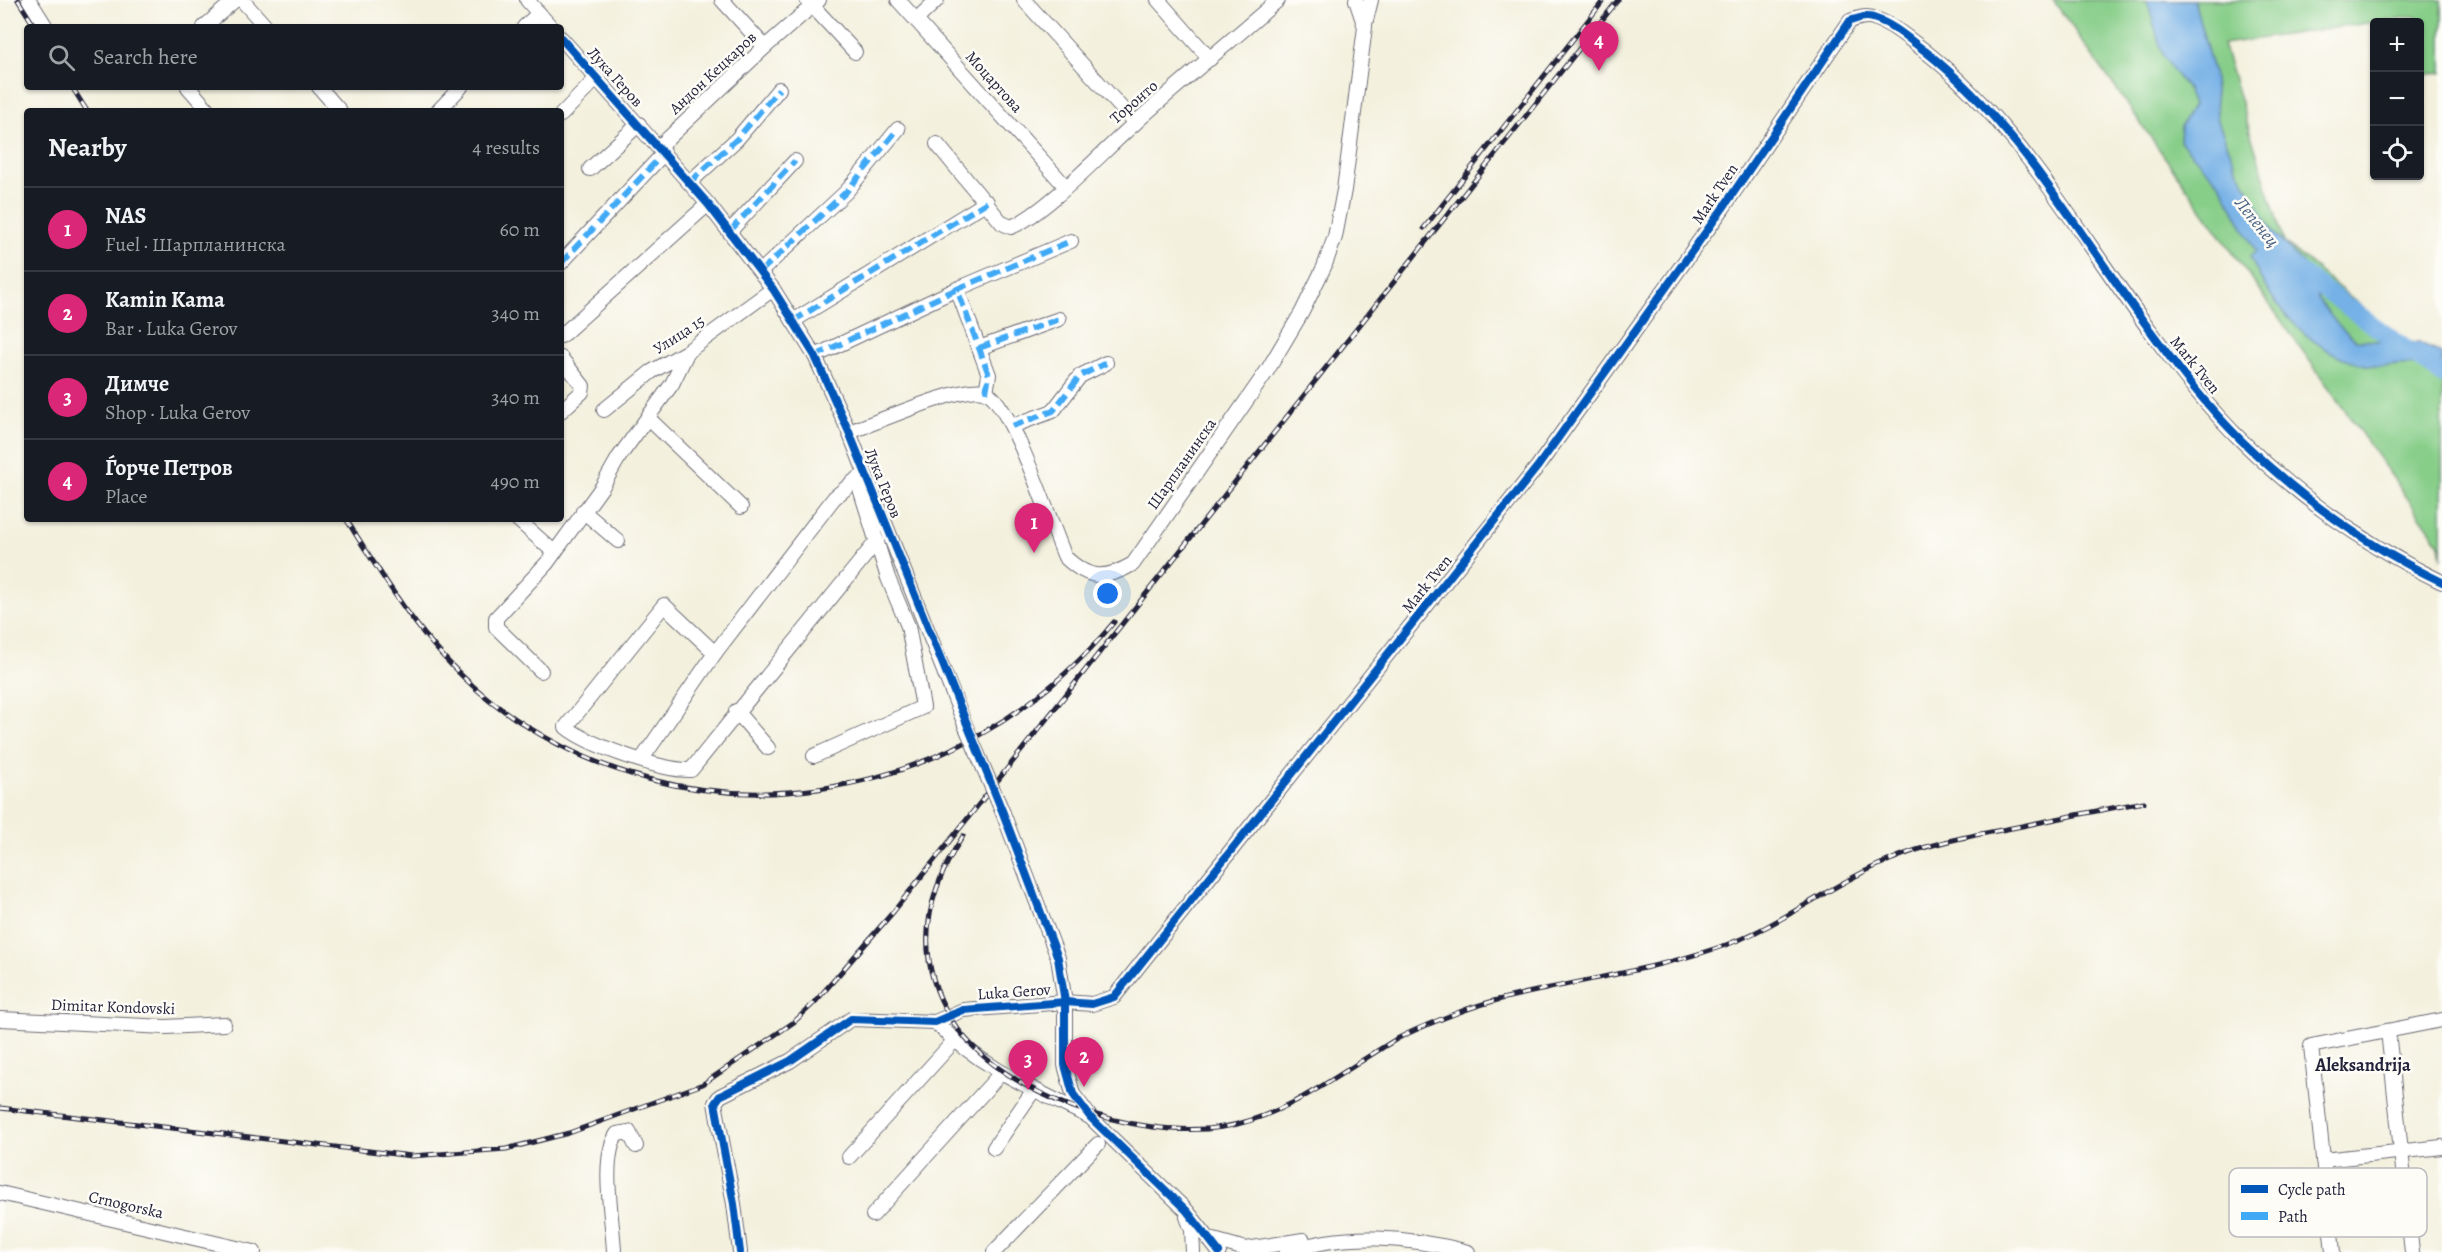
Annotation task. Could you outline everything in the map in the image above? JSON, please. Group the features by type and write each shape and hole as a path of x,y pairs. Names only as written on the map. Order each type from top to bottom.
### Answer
{"street":[{"path":"29,0 44,24"},
{"path":"207,24 235,0"},
{"path":"242,0 263,24"},
{"path":"527,0 548,24"},
{"path":"722,0 765,47"},
{"name":"Моцартова","path":"898,0 1066,187"},
{"path":"916,20 937,0"},
{"path":"1024,0 1135,123"},
{"path":"1158,0 1210,59"},
{"name":"Торонто","path":"987,202 1002,223 1011,227 1020,223 1066,187 1135,123 1278,0"},
{"name":"Шарпланинска","path":"986,392 997,400 1012,426 1065,557 1080,572 1115,574 1132,564 1267,371 1302,312 1324,267 1335,237 1344,190 1365,27 1356,0"},
{"path":"1365,27 1371,0"},
{"path":"813,2 855,52"},
{"name":"Андон Кецкаров","path":"564,260 661,150 813,2"},
{"path":"527,24 539,13"},
{"name":"Mark Tven","path":"1065,1002 1079,1005 1103,1002 1114,997 1538,466 1724,208 1842,30 1850,21 1863,17 1875,18 1911,40 1973,94 2002,125 2152,333 2198,392 2242,441 2281,476 2341,523 2396,558 2442,582"},
{"name":"Лука Геров","path":"564,41 690,182 730,231 773,289 814,356 849,432 861,477 1003,813 1058,957 1065,1002"},
{"path":"564,112 597,78"},
{"path":"690,182 737,138 779,89"},
{"path":"190,90 206,108"},
{"path":"322,90 337,108"},
{"path":"441,108 458,90"},
{"path":"590,169 639,124"},
{"path":"760,271 846,192 898,129"},
{"path":"794,321 987,202 937,144"},
{"path":"730,231 795,161"},
{"path":"564,333 708,204"},
{"path":"814,356 957,289 1071,241"},
{"name":"Улица 15","path":"604,410 651,372 688,351 773,289"},
{"path":"849,432 959,393 986,392 989,375 957,289"},
{"path":"979,348 1059,319"},
{"path":"541,670 496,627 496,618 554,552 672,384 688,351"},
{"path":"564,362 584,386 582,392 564,408"},
{"path":"1012,426 1053,411 1080,376 1106,363"},
{"path":"648,418 741,507"},
{"path":"642,759 715,653 834,498 861,477 877,541 908,626 923,707 814,756"},
{"path":"583,511 618,541"},
{"path":"520,522 554,552"},
{"path":"715,653 664,605 566,727 591,743 642,759 691,770 736,711 877,541"},
{"path":"736,711 768,748"},
{"name":"Luka Gerov","path":"740,1252 716,1103 720,1096 790,1061 851,1019 935,1022 963,1010 1065,1002 1065,1065 1071,1087 1080,1103 1091,1118 1176,1200 1219,1252"},
{"name":"Dimitar Kondovski","path":"0,1019 166,1027 225,1024"},
{"path":"2324,1168 2311,1046 2442,1020"},
{"path":"935,1022 954,1041 1000,1073 1091,1118"},
{"path":"2388,1030 2404,1168"},
{"path":"849,1157 954,1041"},
{"path":"873,1215 1000,1073"},
{"path":"994,1148 1033,1091"},
{"path":"614,1252 609,1197 610,1144 617,1134 629,1132 636,1146"},
{"path":"994,1252 1098,1144"},
{"path":"2323,1160 2442,1147"},
{"name":"Crnogorska","path":"0,1193 248,1251"},
{"name":"Luka Gerov","path":"1176,1200 1190,1225 1193,1252"},
{"path":"2331,1237 2333,1252"},
{"path":"2411,1237 2412,1252"},
{"path":"1209,1238 1246,1249 1299,1241 1404,1240 1468,1252"},
{"path":"1287,1252 1326,1242"}],"green space":[{"path":"2053,0 2442,0 2442,73 2425,75 2424,18 2416,16 2370,18 2370,23 2223,44 2284,242 2373,316 2442,365 2442,559 2440,544"}],"water":[{"path":"2147,0 2194,0 2213,71 2218,121 2237,169 2273,232 2314,275 2318,299 2337,324 2356,340 2421,343 2442,354 2442,381 2414,365 2372,366 2351,361 2313,341 2283,311 2259,275 2250,256 2256,252 2220,184 2180,141 2181,126 2193,105 2187,89 2163,56"}],"waterway":[{"name":"Лепенец","path":"2297,270 2442,375"}],"railway":[{"path":"18,0 33,24"},
{"path":"1424,228 1604,0"},
{"path":"0,1108 412,1156 506,1149 569,1133 703,1084 794,1022 815,1002 894,911 1618,0"},
{"path":"74,90 85,108"},
{"path":"348,522 394,593 429,639 468,682 491,701 567,749 649,779 733,792 818,789 901,770 979,735 1051,686 1114,622"},
{"path":"963,836 940,880 932,903 928,926 928,949 932,972 939,996 951,1019 973,1046 1001,1070 1035,1090 1072,1107 1112,1119 1151,1127 1189,1129 1223,1127 1269,1114 1312,1092 1403,1036 1468,1009 1515,996 1676,960 1717,948 1762,929 1868,870 1920,849 1965,837 2144,802"}],"marked path":[{"path":"690,182 737,139 779,89"},
{"path":"761,271 846,192 898,129"},
{"path":"564,260 664,153"},
{"path":"730,231 795,161"},
{"path":"793,321 987,202"},
{"path":"986,392 989,375 957,289 1071,241"},
{"path":"815,356 957,289"},
{"path":"979,348 1059,319"},
{"path":"1012,426 1053,411 1080,376 1106,363"}],"cycle path":[{"path":"740,1252 734,1204 715,1103 720,1096 790,1061 851,1019 935,1022 963,1010 1065,1002 1092,1004 1114,997 1538,466 1723,208 1850,21 1869,17 1895,29 1925,51 1959,81 1991,114 2047,184 2173,361 2206,403 2264,462 2336,520 2388,553 2442,582"},
{"path":"564,41 708,204 773,289 815,356 849,432 1003,813 1058,958 1065,1002 1065,1065 1073,1094 1091,1118 1187,1211 1219,1252"}],"place":[{"name":"Ѓорче Петров","path":"1599,71"},
{"name":"NAS","path":"1034,553"},
{"name":"Kamin Kama","path":"1084,1087"},
{"name":"Димче","path":"1028,1090"}],"district":[{"name":"Aleksandrija","path":"2363,1065"}]}
